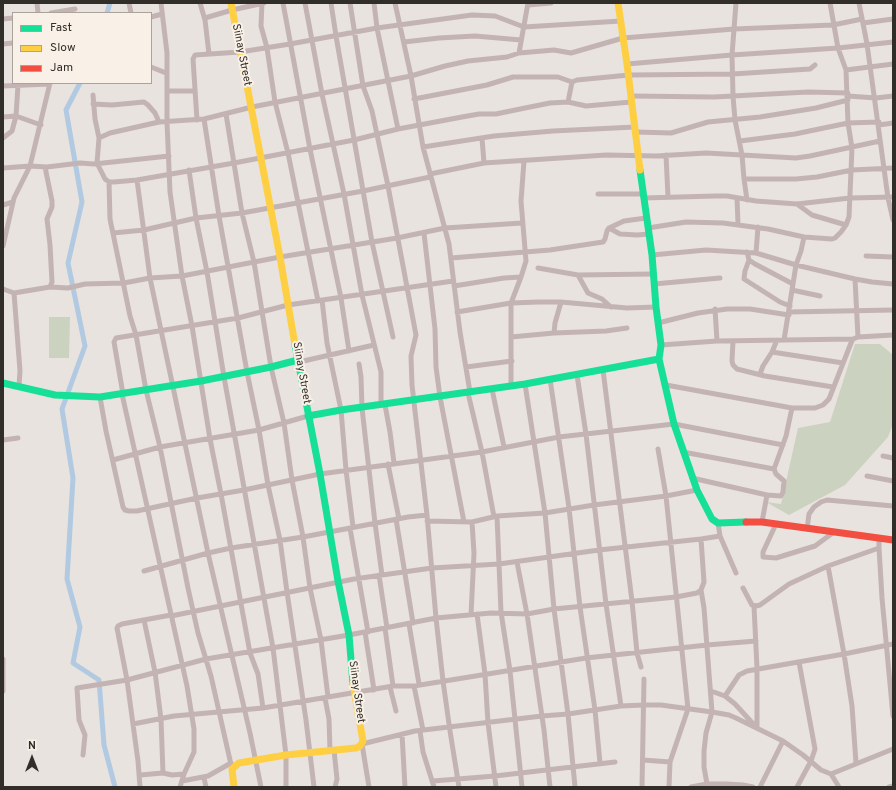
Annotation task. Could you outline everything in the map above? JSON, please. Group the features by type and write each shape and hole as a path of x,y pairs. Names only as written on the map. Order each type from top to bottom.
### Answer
{"street":[{"path":"62,12 74,11 77,3"},
{"path":"161,3 167,53 167,122 170,192 182,276 192,326 210,439 250,653 258,674 263,708"},
{"path":"200,3 205,18 209,54"},
{"path":"205,18 232,6 263,3 261,26 267,48 274,102 288,153 308,253 320,301 341,410 352,527 374,690"},
{"path":"283,3 310,149 341,298 349,351"},
{"path":"305,3 332,144 344,194 362,295 382,377 383,405 390,432 391,463 411,623 423,752 430,777 433,784 459,779 615,762"},
{"path":"331,3 372,242 393,338"},
{"path":"350,3 363,86 369,102 388,186 416,335 411,351 410,364 428,521 443,681 459,787"},
{"path":"374,3 377,28 398,129"},
{"path":"395,3 404,42 423,147 445,228 451,258 469,393 496,517 500,612 510,671 522,787"},
{"path":"519,53 528,4 551,3"},
{"path":"618,3 629,75 643,196 652,254 656,308 661,345 659,359 674,424 697,490 712,519 718,523 762,522 893,540"},
{"path":"736,3 732,55 733,96 735,120 740,141 747,200"},
{"path":"610,228 620,234 637,235 686,222 738,224 804,237 834,238 846,225 849,217 852,148 848,123 846,70 838,48 830,3"},
{"path":"859,3 876,98 880,141 891,198 893,220"},
{"name":"Siinay Street","path":"232,6 280,257 349,636 354,693 362,736 362,744"},
{"path":"152,18 162,14"},
{"path":"197,120 193,56 240,52 377,28 466,16 495,16 524,27 621,21"},
{"path":"99,138 110,133 159,122 204,119 274,102 410,76 468,61 519,53 554,50 571,53 623,38 734,29 833,25 893,19"},
{"path":"404,42 475,36 521,40"},
{"path":"627,64 838,48 893,42"},
{"path":"846,70 893,64"},
{"path":"414,99 487,85 513,77 558,77 572,82 629,75 733,74 810,69 815,65"},
{"path":"152,67 166,73"},
{"path":"568,102 572,82"},
{"path":"3,86 50,84 30,166 13,202 3,246"},
{"path":"3,138 12,131 16,116 18,85"},
{"path":"167,91 195,91"},
{"path":"109,182 137,180 234,163 479,114 496,114 568,102 586,106 631,99 808,92 876,98 893,96"},
{"path":"93,95 93,104 99,138 97,163 103,175 109,182 110,219 130,316 136,335 146,390 160,447 193,612 232,766 234,787"},
{"path":"423,147 482,138 553,131 635,129 671,133 708,122 735,120 808,110 848,96"},
{"path":"93,104 112,105 144,102 148,104 155,113 159,122"},
{"path":"226,114 242,213 254,262 271,368 284,423 310,588 321,640 332,750 337,779 335,787"},
{"path":"3,117 16,116 41,125"},
{"path":"204,119 228,267 268,485 280,540 314,787"},
{"path":"740,141 795,134 848,123 893,123"},
{"path":"482,138 484,163"},
{"path":"113,233 144,230 196,218 242,213 363,191 484,163 606,155 706,153 796,158 852,148 880,141"},
{"path":"666,155 668,197"},
{"path":"3,168 97,163 169,156"},
{"path":"511,386 512,303 522,277 526,261 521,201 524,161"},
{"path":"45,166 52,202 52,207 47,219 52,275 52,284 50,287"},
{"path":"744,179 796,179 817,177 852,170 893,168"},
{"path":"189,170 196,218 207,272 214,322 273,648 286,755 286,787"},
{"path":"137,180 150,278 172,386 261,787"},
{"path":"598,194 668,197 700,195 727,196 747,200 797,204 850,198 891,198"},
{"path":"737,198 738,224"},
{"path":"3,205 13,202"},
{"path":"797,204 812,215 846,225"},
{"path":"451,258 550,250 603,242 608,229 624,221 646,218"},
{"path":"3,289 14,293 50,287 68,288 85,284 124,283 150,278 182,276 330,248 397,238 445,228 522,223"},
{"path":"756,253 758,227"},
{"path":"424,232 431,284 435,329 436,367 440,397 464,522"},
{"path":"784,340 796,266 804,237"},
{"path":"652,254 706,250 756,253 796,266 854,279 893,284"},
{"path":"747,252 749,260 744,278 780,302 790,306"},
{"path":"866,256 893,257"},
{"path":"749,260 793,284"},
{"path":"538,268 578,275 653,274"},
{"path":"578,275 588,293 602,299 611,307"},
{"path":"180,787 194,752 194,734 182,665 122,394 114,339 238,318 288,305 431,284 522,277"},
{"path":"654,284 720,278"},
{"path":"666,385 792,408 819,407 828,401 842,363 856,338 854,279"},
{"path":"792,290 820,296"},
{"path":"14,293 20,371 19,386"},
{"path":"458,312 512,303 561,302 611,307 656,308"},
{"path":"554,332 561,302"},
{"path":"658,323 715,310 750,309 789,314 893,310"},
{"path":"715,310 717,341"},
{"path":"511,337 554,332 606,331 627,328"},
{"path":"661,345 717,341 856,338 893,335"},
{"path":"760,374 777,340"},
{"path":"733,341 733,365 737,369 833,387"},
{"path":"3,383 62,396 100,397 271,368 374,345"},
{"path":"772,352 842,363"},
{"path":"113,460 160,447 259,430 308,416 525,384 659,359"},
{"path":"466,367 512,361"},
{"path":"358,364 361,377 362,408 381,575 391,687 396,711"},
{"path":"603,370 620,501 637,653 641,667"},
{"path":"577,375 586,434 606,604 621,706"},
{"path":"550,379 569,508 586,658 595,710 600,763"},
{"path":"525,384 545,512 548,557 568,714 575,787"},
{"path":"492,389 504,447"},
{"path":"100,397 123,507 125,510 137,512 171,503 320,474 391,463 451,457 559,437 674,424 783,445"},
{"path":"692,478 767,495 781,496 784,481 776,474 774,469 786,436 792,408"},
{"path":"3,440 18,438"},
{"path":"658,448 666,496 676,597 683,648 688,709 670,762 668,787"},
{"path":"683,452 774,469"},
{"path":"883,456 893,458"},
{"path":"867,476 893,480"},
{"path":"428,521 472,522 496,517 666,496 697,490"},
{"path":"762,522 767,495"},
{"path":"807,529 810,514 814,507 827,500 893,506"},
{"path":"144,572 208,553 231,548 427,515"},
{"path":"471,615 474,536 472,522"},
{"path":"718,523 720,536 736,573"},
{"path":"776,524 763,552 764,557 776,558 815,546 834,532"},
{"path":"140,787 140,775 127,680 117,631 118,626 193,612 338,581 432,568 517,562 625,546 720,536"},
{"path":"879,538 878,548 893,716"},
{"path":"700,539 704,582 701,590 712,712 706,733 704,751 704,767 707,784"},
{"path":"754,606 760,605 789,584 828,566 878,548"},
{"path":"517,562 535,667 550,787"},
{"path":"828,566 852,706 856,763"},
{"path":"743,588 754,606 757,668 757,728"},
{"path":"83,755 85,735 79,720 77,688 127,680 206,659 349,636 436,618 500,612 527,614 554,609 676,597 697,593 701,590"},
{"path":"477,614 485,674 488,723 496,787"},
{"path":"144,620 155,672 163,773"},
{"path":"133,724 160,720 174,716 244,711 281,706 326,697 510,671 586,658 756,641"},
{"path":"725,696 739,675 743,672 757,668 799,662 893,644"},
{"path":"3,659 3,691"},
{"path":"797,787 811,761 815,746 799,662"},
{"path":"642,787 644,679"},
{"path":"711,691 725,696 735,704 757,728"},
{"path":"182,781 204,778 239,763 286,755 356,748 362,744 422,730 644,704 728,715 783,741 821,770 831,774 839,787"},
{"path":"402,734 406,787"},
{"path":"760,787 783,741"},
{"path":"362,744 369,787"},
{"path":"831,774 893,749"},
{"path":"643,760 670,762"},
{"path":"140,775 163,773 172,775 184,774"},
{"path":"204,778 206,787"},
{"path":"691,787 707,784 738,784 753,787"}],"green space":[{"path":"49,317 70,317 69,358 49,358"},
{"path":"855,344 880,344 893,355 893,424 888,437 845,485 789,515 766,502 781,504 798,428 830,422"}],"waterway":[{"path":"107,12 110,3"},
{"path":"79,84 66,110 82,202 68,263 85,346 62,409 73,478 67,579 80,627 73,663 99,680 104,745 115,787"}],"traffic: fast":[{"path":"640,170 652,255 661,345 659,359 674,424 697,490 712,519 718,523 746,522"},
{"path":"295,345 349,635 353,684"},
{"path":"308,416 525,384 659,359"},
{"path":"3,383 55,395 100,397 201,381 298,360"}],"traffic: slow":[{"path":"231,3 280,257 295,345"},
{"path":"618,3 640,170"},
{"path":"234,787 232,769 239,763 286,755 356,748 360,746 363,741 353,684"}],"traffic: jam":[{"path":"746,522 762,522 893,540"}]}
